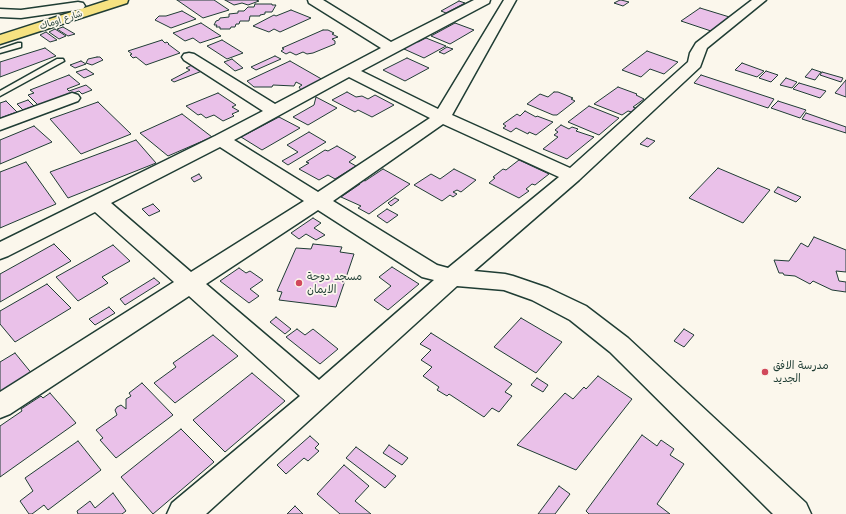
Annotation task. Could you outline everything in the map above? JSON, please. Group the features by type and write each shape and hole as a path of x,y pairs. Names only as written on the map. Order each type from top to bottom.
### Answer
{"main road":[{"name":"شارع اوماك","path":"0,32 96,0"},
{"name":"شارع اوماك","path":"0,40 122,0"}],"street":[{"path":"314,0 391,48"},
{"path":"0,251 221,140 391,48 484,0"},
{"path":"0,406 317,202 442,117 510,0"},
{"path":"183,514 319,396 452,277 572,176 695,64 697,53 701,46 760,0"},
{"path":"0,13 22,14 78,6"},
{"path":"189,57 275,111"},
{"path":"349,72 442,117 572,176"},
{"path":"0,125 72,98"},
{"path":"221,140 317,202 430,271 452,277 505,282 540,294 578,313 619,345 795,514"},
{"path":"98,203 319,396"}],"lane":[{"path":"0,51 18,45"},
{"path":"0,94 60,61"}],"building":[{"path":"177,0 214,0 229,10 203,18"},
{"path":"225,0 259,1 248,5 242,3 234,5"},
{"path":"620,0 629,2 623,6 614,3"},
{"path":"459,1 465,3 446,13 441,11"},
{"path":"255,4 276,5 272,12 265,12 265,14 260,16 250,16 249,21 240,21 239,24 236,24 235,27 231,27 230,29 220,29 220,27 216,27 217,25 214,25 220,18 229,17 229,14 244,11 248,7 254,7"},
{"path":"700,8 736,19 717,33 681,21"},
{"path":"291,10 311,18 280,32 274,29 269,32 253,26 274,15 276,16"},
{"path":"182,11 196,19 171,28 155,20 159,16 166,16"},
{"path":"201,23 221,36 200,43 193,38 185,41 173,33"},
{"path":"455,23 474,30 450,44 431,36"},
{"path":"63,27 75,34 68,36 57,29"},
{"path":"55,29 66,36 59,39 49,32"},
{"path":"323,30 328,30 338,37 332,39 335,41 335,44 307,54 303,52 296,55 290,52 286,54 281,51 284,49 282,48"},
{"path":"46,32 57,40 50,42 40,35"},
{"path":"426,38 446,46 424,58 404,49 416,41 418,42"},
{"path":"162,40 165,43 167,42 180,53 146,65 136,57 133,58 130,55 132,54 128,51"},
{"path":"222,40 243,53 227,59 207,46"},
{"path":"447,47 453,49 444,54 439,52"},
{"path":"45,48 56,56 0,77 0,62"},
{"path":"647,51 678,62 664,74 650,69 641,77 622,70"},
{"path":"275,56 281,59 256,70 251,67"},
{"path":"100,57 103,60 92,65 86,63 88,59"},
{"path":"407,58 429,68 405,81 383,70"},
{"path":"232,59 243,68 235,71 224,62"},
{"path":"81,61 86,64 75,68 70,65"},
{"path":"290,61 325,81 301,90 299,87 302,85 296,82 294,86 273,85 272,87 254,87 247,81"},
{"path":"742,63 764,71 757,77 735,70"},
{"path":"192,65 202,71 174,82 171,80 190,70 186,68"},
{"path":"86,69 94,74 84,78 76,72"},
{"path":"812,69 821,72 815,80 805,77"},
{"path":"766,71 778,75 771,82 759,78"},
{"path":"822,72 843,78 841,82 820,75"},
{"path":"69,75 80,84 67,89 69,91 86,85 92,90 82,94 79,91 39,106 28,95 34,93 30,90"},
{"path":"701,75 774,99 768,108 694,83"},
{"path":"786,78 797,82 792,88 780,85"},
{"path":"846,80 846,97 835,93"},
{"path":"799,83 826,91 820,98 793,89"},
{"path":"618,87 637,94 636,95 644,99 633,107 640,110 635,113 628,111 622,115 594,104"},
{"path":"347,92 356,97 362,96 368,99 375,95 394,105 372,117 358,110 355,112 332,100"},
{"path":"554,92 558,92 573,98 571,99 575,101 557,115 553,115 527,104 540,94 548,97"},
{"path":"218,93 236,105 232,107 239,111 232,114 234,116 223,121 214,115 206,118 201,114 198,115 186,106"},
{"path":"316,97 337,108 308,125 293,117 314,105"},
{"path":"28,100 34,106 23,110 17,104"},
{"path":"6,101 17,112 0,118 0,103"},
{"path":"778,101 806,110 800,118 771,108"},
{"path":"98,102 131,134 81,154 50,119"},
{"path":"589,106 619,118 599,135 568,122"},
{"path":"525,111 536,117 537,116 553,122 536,135 529,132 528,134 516,128 511,132 503,128 506,126 503,124 517,114 520,116"},
{"path":"806,113 846,127 846,133 802,119"},
{"path":"182,114 212,137 168,156 140,133"},
{"path":"279,117 300,128 262,150 241,137"},
{"path":"561,125 569,129 572,127 578,129 576,131 594,137 567,159 543,149 558,137 554,135 558,132 555,130"},
{"path":"34,126 52,142 0,164 0,140"},
{"path":"309,132 326,142 288,165 282,161 298,152 287,145"},
{"path":"647,138 655,141 648,147 640,144"},
{"path":"136,140 156,163 68,198 50,172"},
{"path":"337,146 356,157 349,162 356,166 335,179 328,175 319,180 299,169 309,163 306,162 325,150 328,151"},
{"path":"519,160 549,174 535,185 532,184 526,189 529,191 519,198 489,183 495,178 493,177 503,169 506,170"},
{"path":"26,162 56,204 0,228 0,172"},
{"path":"718,168 770,190 743,223 689,198"},
{"path":"383,169 410,184 369,214 358,208 361,206 341,197 360,184 358,183 363,180 365,181"},
{"path":"454,169 476,180 461,192 457,190 453,192 457,194 453,197 450,195 442,201 414,185 431,174 440,179"},
{"path":"199,174 202,178 194,182 191,178"},
{"path":"778,187 801,197 796,202 774,192"},
{"path":"395,198 399,200 391,206 388,203"},
{"path":"153,204 160,211 149,216 142,209"},
{"path":"387,209 398,215 387,223 377,216"},
{"path":"313,218 321,223 314,228 325,235 316,240 306,234 299,239 291,233"},
{"path":"814,237 846,250 846,272 836,271 839,281 846,282 846,292 832,290 813,281 810,284 795,276 779,273 774,260 789,261 801,243 808,247"},
{"path":"54,244 71,261 0,302 0,274"},
{"path":"313,244 342,247 340,252 354,254 336,307 279,300 282,292 277,291 296,248 311,249"},
{"path":"113,245 130,261 102,277 108,283 78,301 56,277"},
{"path":"392,267 419,284 388,310 374,300 391,286 379,277"},
{"path":"239,268 246,273 250,271 263,280 250,289 259,296 249,303 220,281"},
{"path":"154,278 160,283 125,305 120,299"},
{"path":"47,284 71,308 15,342 0,324 0,311"},
{"path":"109,307 115,313 95,325 89,319"},
{"path":"276,317 291,329 285,334 270,322"},
{"path":"521,318 562,342 536,373 494,347"},
{"path":"297,329 305,335 313,329 338,349 320,364 286,337"},
{"path":"684,329 694,335 684,347 674,341"},
{"path":"431,333 512,384 505,392 512,396 499,412 492,408 484,417 449,394 447,396 437,390 439,387 423,376 432,367 421,360 431,350 420,344"},
{"path":"213,335 238,356 175,403 154,383 176,367 173,363"},
{"path":"15,353 33,375 0,396 0,362"},
{"path":"252,373 285,401 225,452 193,420"},
{"path":"598,376 632,399 576,470 517,445 565,393 573,399 584,387 586,389"},
{"path":"537,378 548,385 543,392 531,385"},
{"path":"142,383 173,415 116,458 100,440 103,438 96,430 117,415 115,410 117,407 121,405 126,409 126,399 131,396 129,393"},
{"path":"50,393 76,423 0,477 0,426 22,411 21,409 41,396 43,398"},
{"path":"181,429 214,462 153,514 121,477"},
{"path":"642,435 657,446 661,440 674,449 670,455 684,464 657,504 670,514 589,514 586,511"},
{"path":"310,436 319,444 315,448 319,451 308,461 304,458 286,474 277,465"},
{"path":"78,441 101,470 48,510 44,505 32,514 29,514 20,501 33,491 25,478"},
{"path":"389,445 408,458 402,465 383,453"},
{"path":"356,447 396,476 385,488 346,458"},
{"path":"344,465 369,486 355,501 371,514 340,514 317,494"},
{"path":"559,486 570,494 555,514 538,514"},
{"path":"113,493 126,511 122,514 78,514 77,511 90,501 95,508"},
{"path":"295,506 303,514 287,514"}],"place":[{"name":"مسجد دوحة الايمان","path":"299,283"},
{"name":"مدرسة الافق الجديد","path":"765,372"}]}
